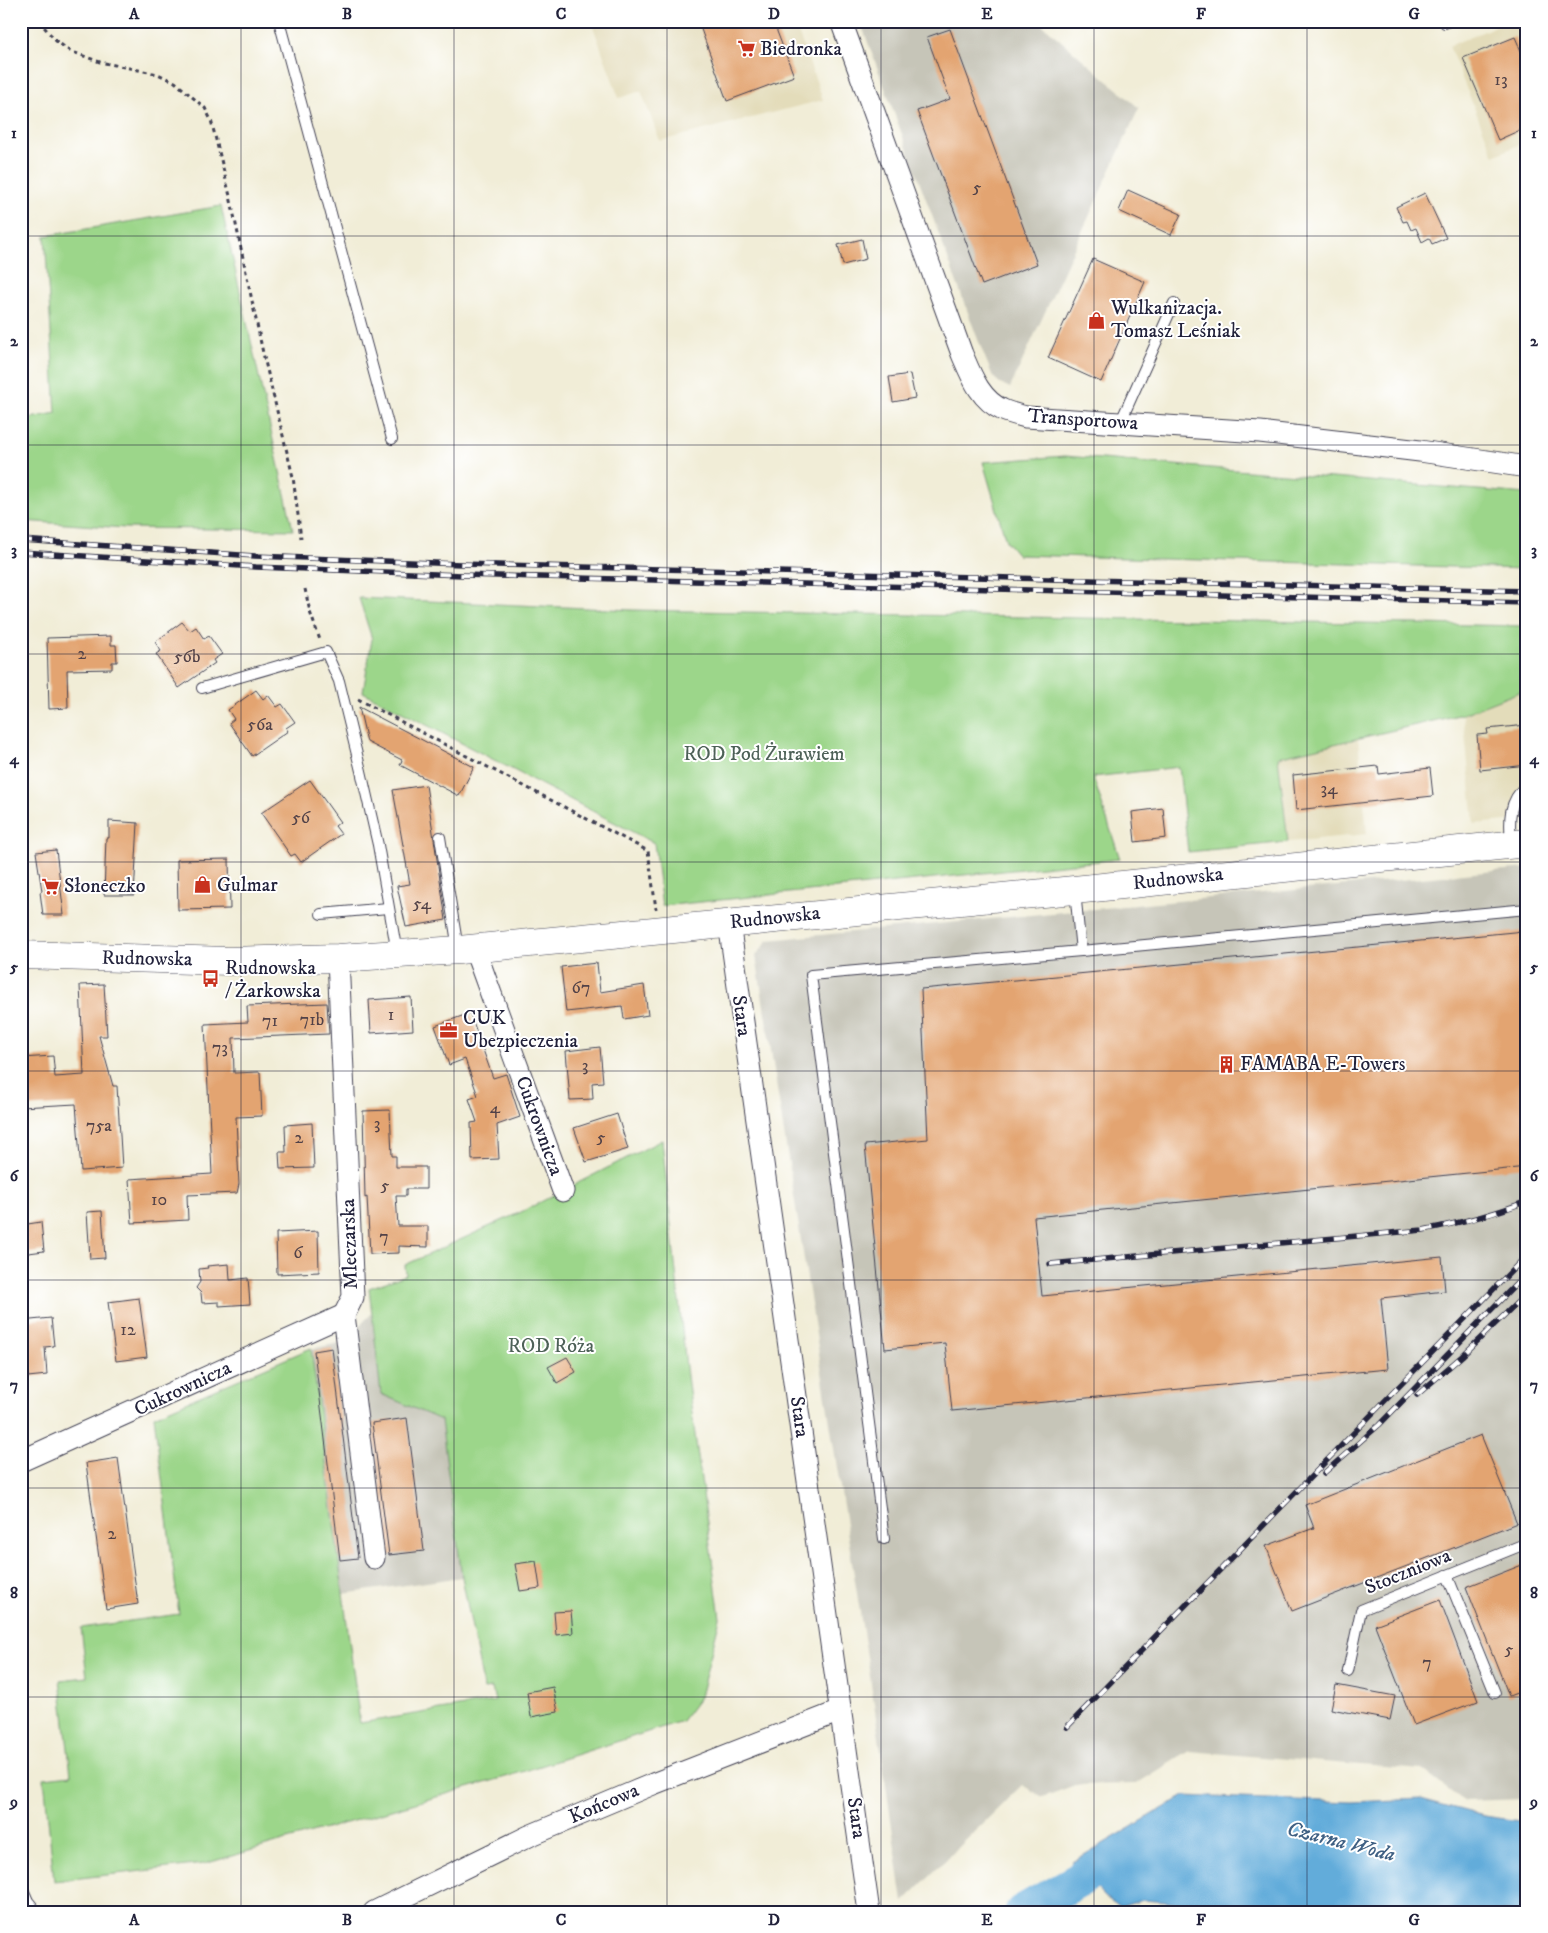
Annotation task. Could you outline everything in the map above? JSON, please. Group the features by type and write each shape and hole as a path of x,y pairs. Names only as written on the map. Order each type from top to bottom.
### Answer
{"main road":[{"name":"Rudnowska","path":"21,955 229,961 338,958 397,954 1074,890 1519,844"}],"street":[{"name":"Transportowa","path":"841,21 962,354 974,381 986,398 1002,410 1026,417 1260,432 1420,451 1527,467"},
{"name":"Stara","path":"729,923 869,1912"},
{"name":"Cukrownicza","path":"468,948 479,961 563,1191"},
{"name":"Mleczarska","path":"338,958 353,1297 344,1315 374,1558"},
{"name":"Cukrownicza","path":"21,1461 344,1315"},
{"name":"Końcowa","path":"374,1912 529,1836 652,1784 840,1711"}],"lane":[{"path":"279,21 392,439"},
{"path":"1120,423 1174,303"},
{"path":"202,688 326,652 342,689 378,845 397,954"},
{"path":"1519,844 1509,816 1510,810 1520,791 1527,785"},
{"path":"440,837 468,948"},
{"path":"1074,890 1081,950"},
{"path":"321,914 388,908"},
{"path":"884,1539 811,975 1527,909"},
{"name":"Stoczniowa","path":"1348,1671 1361,1610 1527,1543"},
{"path":"1447,1575 1495,1693"},
{"path":"21,1885 28,1901 37,1912"}],"path":[{"path":"39,21 56,41 70,51 100,62 158,74 175,82 205,108 211,120 232,205 263,353 293,477 301,538"},
{"path":"305,589 317,634 326,652"},
{"path":"342,689 648,851 659,930"}],"shaded area":[{"path":"591,21 794,21 823,100 660,141 641,91 619,98"},
{"path":"860,21 1038,21 1139,108 1010,388 993,377"},
{"path":"1506,22 1521,28 1527,42 1527,141 1494,156 1449,46"},
{"path":"1527,689 1527,819 1474,824 1463,714"},
{"path":"1358,738 1367,834 1288,842 1278,757"},
{"path":"1527,868 1527,1799 1463,1801 1422,1770 1189,1751 1136,1784 1075,1785 1043,1797 1022,1785 903,1902 868,1663 756,956 768,940"},
{"path":"371,1314 381,1394 441,1420 462,1577 343,1594 311,1349 344,1342"}],"green space":[{"path":"221,206 293,530 126,528 21,521 21,420 56,413 45,236"},
{"path":"1065,456 1527,494 1527,569 1018,555 1006,541 983,462"},
{"name":"ROD Pod Żurawiem","path":"359,598 632,610 1527,626 1527,689 1463,714 1278,757 1288,842 1188,852 1179,767 1093,777 1120,859 662,906 654,843 363,692 372,639"},
{"name":"ROD Róża","path":"662,1140 687,1376 720,1618 700,1697 682,1721 509,1776 204,1864 54,1881 44,1778 71,1775 60,1680 87,1677 81,1628 179,1614 154,1416 311,1348 360,1723 495,1701 492,1688 484,1689 462,1577 441,1420 381,1394 369,1288 406,1275 405,1265 521,1212"}],"water":[{"path":"1184,1796 1352,1802 1421,1799 1484,1816 1527,1822 1527,1912 1276,1912 1143,1900 1120,1907 1105,1897 1072,1862"}],"building":[{"name":"Biedronka","path":"698,21 773,21 794,76 727,101"},
{"path":"950,29 1037,264 982,285 917,111 950,99 927,37"},
{"path":"1515,37 1527,65 1527,127 1498,140 1463,58"},
{"path":"1128,190 1181,214 1171,235 1119,211"},
{"path":"1425,193 1446,238 1432,244 1429,238 1422,242 1416,228 1411,230 1407,221 1403,222 1396,207"},
{"path":"862,239 866,259 843,265 838,245"},
{"name":"Wulkanizacja. Tomasz Leśniak","path":"1093,259 1145,282 1101,382 1048,358"},
{"path":"910,374 915,398 893,402 889,377"},
{"path":"182,622 190,631 196,627 204,639 209,636 222,654 213,660 215,663 179,688 156,654 161,651 155,642"},
{"path":"111,636 111,645 116,645 117,662 112,662 112,669 67,670 68,708 49,709 47,638"},
{"path":"256,690 263,699 268,695 277,707 282,704 295,722 286,728 288,731 252,756 229,723 234,719 228,710"},
{"path":"359,707 474,767 459,796 400,765 402,760 367,742"},
{"path":"1527,725 1527,765 1480,770 1477,735 1488,734 1487,729"},
{"path":"1378,766 1379,774 1430,768 1433,796 1296,810 1293,775"},
{"path":"310,780 340,822 335,826 341,834 301,862 295,854 291,856 261,813"},
{"path":"426,785 446,920 406,927 397,886 410,884 393,790"},
{"path":"1163,808 1166,838 1135,842 1132,812"},
{"path":"109,821 138,823 134,895 104,895 106,838 109,838"},
{"name":"Słoneczko","path":"56,850 64,915 43,915 40,892 42,891 36,852"},
{"name":"Gulmar","path":"229,859 230,909 178,910 177,860"},
{"name":"FAMABA E-Towers","path":"1524,931 1527,958 1527,1167 1034,1217 1042,1296 1442,1257 1445,1291 1381,1298 1388,1369 952,1411 945,1343 885,1349 865,1145 928,1139 921,989"},
{"path":"597,963 600,992 644,985 648,1015 624,1019 622,1006 566,1012 561,967"},
{"path":"104,984 107,1036 99,1036 113,1086 117,1086 122,1168 81,1171 76,1104 21,1107 21,1058 53,1056 55,1077 84,1075 80,985"},
{"path":"411,997 413,1030 371,1033 369,1000"},
{"path":"327,1003 329,1034 233,1038 234,1073 260,1072 262,1116 236,1117 239,1184 237,1193 187,1195 188,1220 132,1223 129,1179 212,1174 205,1024 248,1022 247,1006"},
{"path":"470,1013 493,1078 506,1074 520,1117 497,1125 499,1159 472,1160 471,1123 477,1122 469,1099 478,1096 465,1059 449,1065 435,1026"},
{"path":"600,1047 603,1082 592,1083 593,1099 570,1100 566,1051"},
{"path":"390,1110 392,1156 396,1156 396,1167 426,1167 426,1189 406,1189 406,1196 396,1196 398,1226 428,1226 428,1247 399,1246 399,1253 370,1254 367,1197 365,1198 363,1111"},
{"path":"617,1114 628,1149 586,1162 574,1128"},
{"path":"312,1123 314,1168 280,1169 279,1152 286,1152 285,1125"},
{"path":"102,1211 105,1258 90,1259 87,1212"},
{"path":"41,1222 44,1251 21,1254 21,1225"},
{"path":"318,1231 319,1272 277,1274 276,1233"},
{"path":"229,1264 230,1280 248,1278 250,1304 219,1306 219,1302 202,1303 201,1293 196,1288 200,1282 199,1269 208,1268 207,1266"},
{"path":"139,1298 147,1357 116,1361 108,1302"},
{"path":"51,1318 54,1346 45,1347 47,1375 28,1377 25,1349 21,1349 21,1321"},
{"path":"332,1348 358,1558 340,1560 314,1351"},
{"path":"567,1357 576,1372 557,1383 548,1367"},
{"path":"407,1418 424,1551 389,1555 372,1423"},
{"path":"1481,1435 1517,1523 1292,1611 1266,1546 1314,1528 1305,1505"},
{"path":"118,1458 138,1604 106,1609 86,1463"},
{"path":"536,1561 540,1588 520,1591 515,1564"},
{"path":"1527,1563 1527,1689 1509,1696 1466,1587"},
{"path":"1440,1600 1478,1701 1414,1725 1375,1625"},
{"path":"571,1611 573,1633 556,1635 554,1612"},
{"path":"1336,1685 1395,1696 1390,1720 1331,1709"},
{"path":"553,1687 558,1712 531,1717 527,1692"}],"waterway":[{"name":"Czarna Woda","path":"1022,1912 1126,1853"}],"railway":[{"path":"21,540 255,556 461,564 1527,591"},
{"path":"21,552 256,567 462,575 1527,603"},
{"path":"1050,1264 1423,1230 1476,1218 1527,1201"},
{"path":"1067,1727 1527,1255"},
{"path":"1324,1473 1379,1425 1527,1273"},
{"path":"1417,1395 1462,1356 1527,1293"}],"place":[{"name":"Biedronka","path":"746,49"},
{"name":"Wulkanizacja. Tomasz Leśniak","path":"1097,320"},
{"name":"Gulmar","path":"203,885"},
{"name":"Słoneczko","path":"50,886"},
{"name":"Rudnowska / Żarkowska","path":"211,979"},
{"name":"CUK Ubezpieczenia","path":"449,1030"},
{"name":"FAMABA E-Towers","path":"1226,1064"}]}
